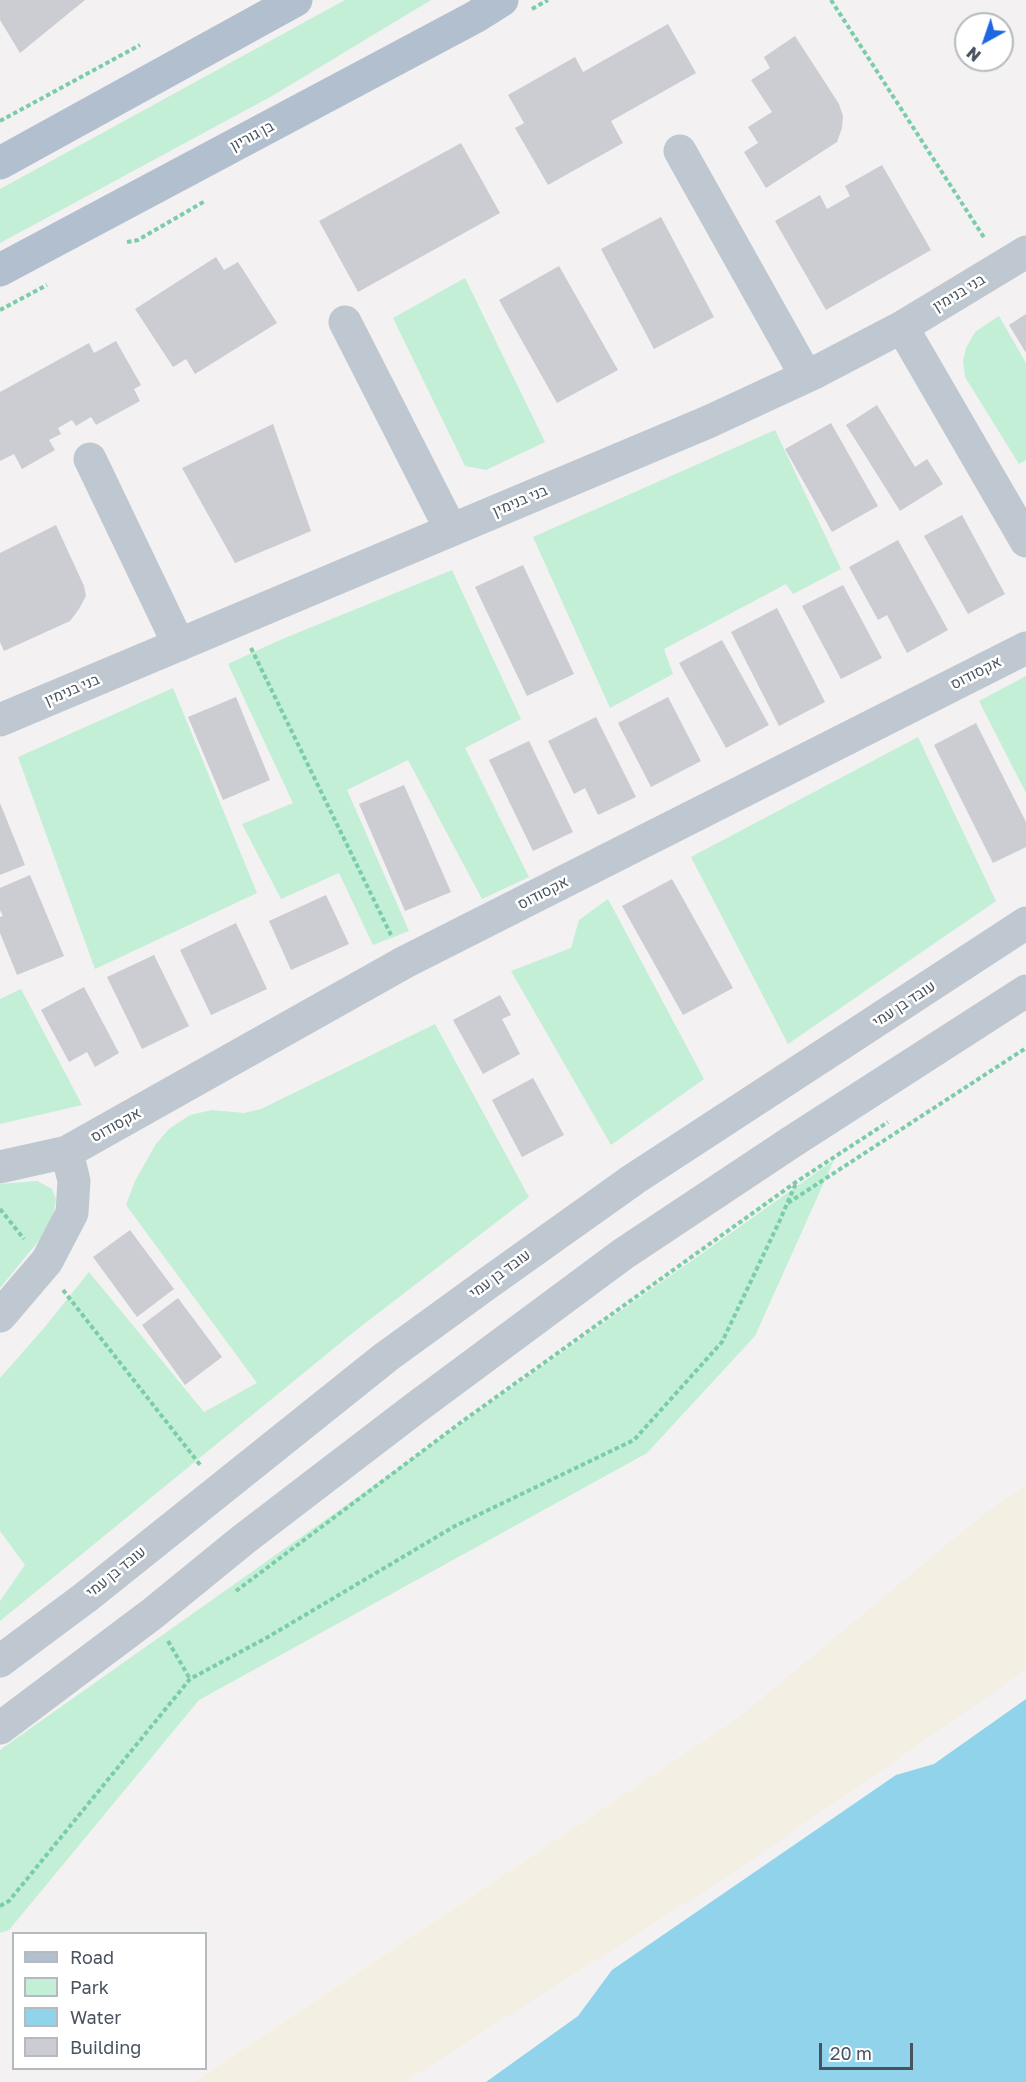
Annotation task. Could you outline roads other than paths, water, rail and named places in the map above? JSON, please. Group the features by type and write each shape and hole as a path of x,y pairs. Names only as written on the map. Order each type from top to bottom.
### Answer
{"main road":[{"path":"0,163 296,0"},
{"name":"בן גוריון","path":"0,270 465,22 502,0"}],"street":[{"path":"680,151 806,376"},
{"name":"בני בנימין","path":"0,720 708,422 902,327 1015,260"},
{"path":"345,322 452,530"},
{"path":"902,327 1026,540"},
{"path":"90,459 179,645"},
{"name":"אקסודוס","path":"0,1167 67,1152 405,962 1026,648"},
{"name":"עובד בן עמי","path":"0,1661 86,1597 386,1357 634,1179 1026,923"},
{"path":"0,1728 152,1614 244,1539 623,1254 1026,991"},
{"path":"0,1316 43,1264 72,1213 74,1181 67,1152"}],"water":[{"path":"1026,1699 1026,2082 486,2082 578,2016 612,1970 896,1775 934,1764"}]}
